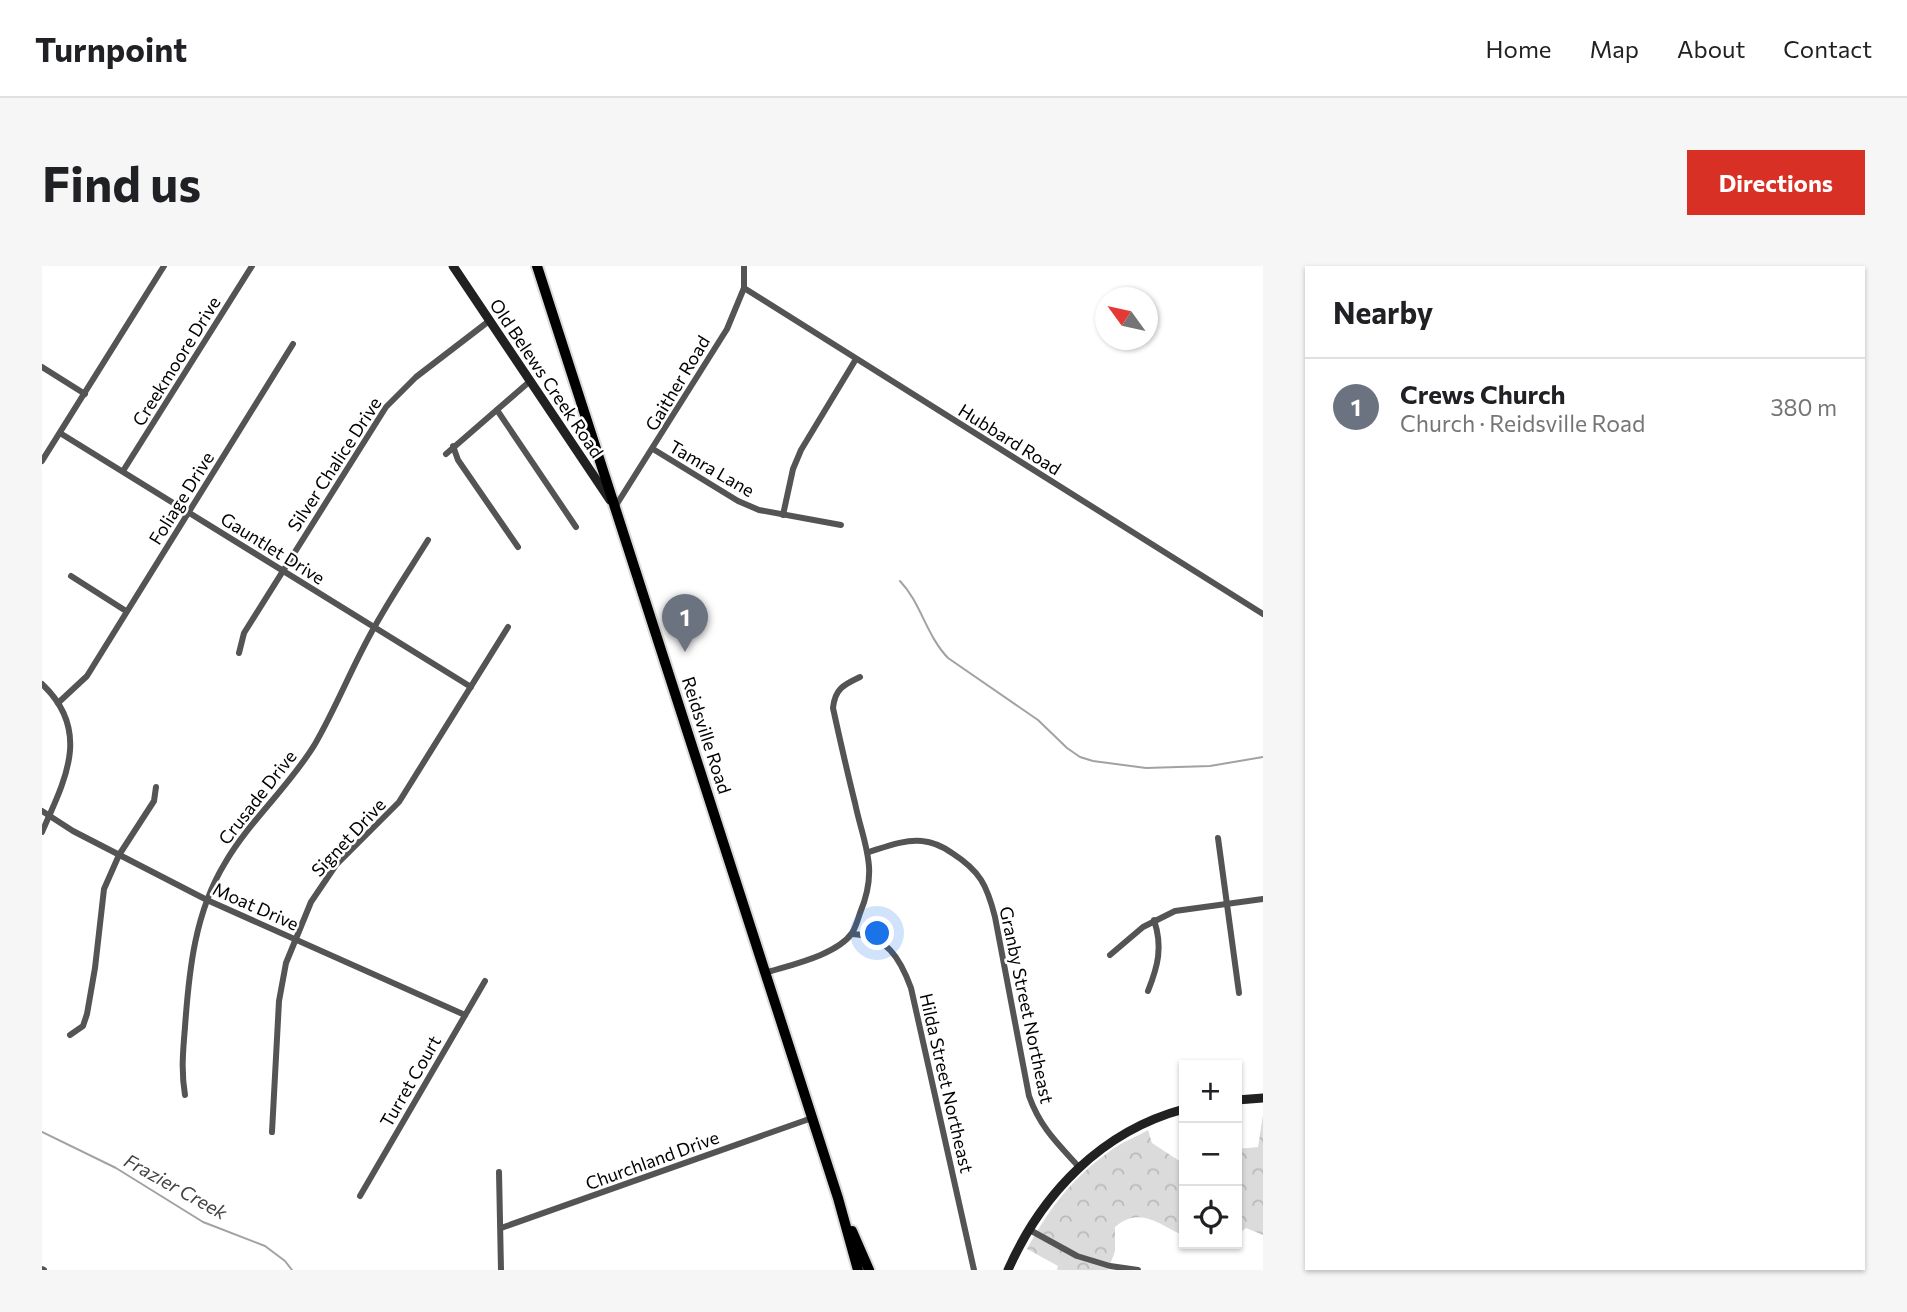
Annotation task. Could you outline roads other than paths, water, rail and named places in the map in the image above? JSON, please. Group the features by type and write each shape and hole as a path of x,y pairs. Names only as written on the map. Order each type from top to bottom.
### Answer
{"highway":[{"name":"Reidsville Road","path":"537,266 843,1215 869,1270"},
{"name":"Reidsville Road","path":"843,1215 845,1230 859,1270"}],"street":[{"path":"42,461 164,266"},
{"name":"Creekmoore Drive","path":"123,471 252,266"},
{"name":"Old Belews Creek Road","path":"453,266 615,507"},
{"name":"Gaither Road","path":"615,507 727,330 744,288 744,266"},
{"name":"Hubbard Road","path":"744,288 1263,614"},
{"name":"Silver Chalice Drive","path":"239,653 244,633 281,571 386,407 416,377 489,321"},
{"name":"Foliage Drive","path":"58,703 78,687 93,666 293,344"},
{"path":"783,514 800,450 856,359"},
{"path":"42,367 85,394"},
{"path":"446,454 529,382"},
{"path":"497,410 576,527"},
{"name":"Gauntlet Drive","path":"60,433 471,687"},
{"path":"453,446 458,460 518,547"},
{"name":"Tamra Lane","path":"653,449 738,501 759,510 841,525"},
{"name":"Crusade Drive","path":"185,1095 181,1076 187,994 194,941 207,900 223,864 314,745 374,627 428,540"},
{"path":"71,576 126,611"},
{"name":"Signet Drive","path":"272,1132 279,1001 286,963 311,902 336,865 399,802 508,627"},
{"path":"765,973 832,949 852,934 864,904 870,875 869,852 833,708 834,696 843,686 860,677"},
{"path":"42,684 58,703 70,733 71,755 66,776 42,832"},
{"path":"70,1035 83,1026 88,1014 104,889 119,855 154,801 156,787"},
{"name":"Moat Drive","path":"42,811 119,855 207,900 465,1015"},
{"path":"1218,838 1239,993"},
{"name":"Granby Street Northeast","path":"869,852 909,841 938,844 970,864 982,879 995,917 1029,1096 1036,1116 1079,1167"},
{"path":"1110,955 1154,920 1175,911 1263,899"},
{"path":"1148,991 1160,954 1154,920"},
{"name":"Hilda Street Northeast","path":"852,934 864,934 891,950 901,962 906,975 974,1270"},
{"name":"Turret Court","path":"360,1196 485,981"},
{"path":"1242,1100 1263,1098"},
{"path":"1008,1270 1028,1230 1056,1190 1079,1167 1129,1132 1179,1111"},
{"name":"Churchland Drive","path":"501,1228 812,1118"},
{"path":"499,1172 501,1270"},
{"path":"1028,1230 1087,1260 1138,1270"}],"waterway":[{"path":"900,581 948,658 1038,720 1080,757 1146,768 1210,766 1263,757"},
{"name":"Frazier Creek","path":"42,1132 116,1168 203,1222 265,1246 292,1270"}],"place":[{"name":"Crews Church","path":"685,652"}]}
